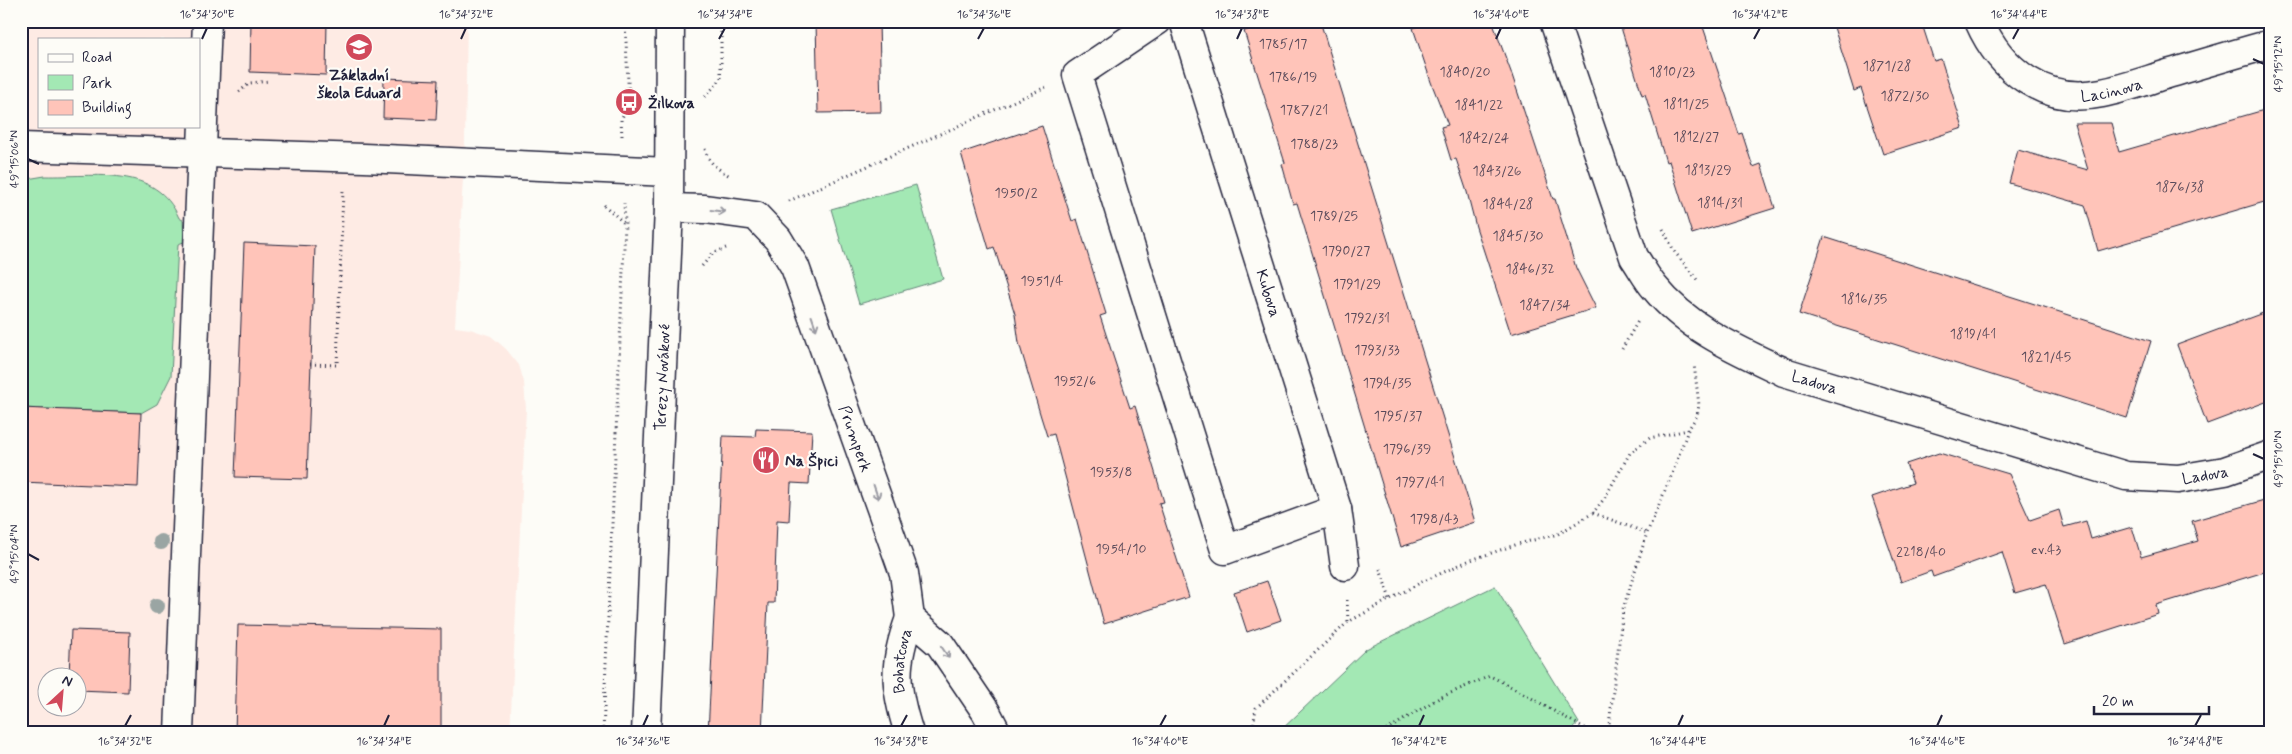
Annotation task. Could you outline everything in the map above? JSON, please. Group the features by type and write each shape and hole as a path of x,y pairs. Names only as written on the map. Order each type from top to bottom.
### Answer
{"street":[{"path":"179,733 206,21"},
{"name":"Terezy Novákové","path":"646,733 669,208 670,21"},
{"path":"1157,21 1077,75 1225,550 1337,509"},
{"name":"Kubova","path":"1184,21 1337,509 1345,566"},
{"name":"Ladova","path":"1554,21 1634,257 1656,289 1690,321 1734,348 1784,372 2126,476 2178,479 2225,471 2271,454"},
{"name":"Lacinova","path":"1979,21 1986,36 2006,65 2036,87 2071,95 2101,93 2271,44"},
{"path":"21,147 384,158 668,172"},
{"path":"669,208 705,209 756,216"},
{"name":"Prumperk","path":"756,216 778,239 795,267 904,573 910,618"},
{"path":"910,618 940,644 986,712 997,733"},
{"name":"Bohatcova","path":"909,733 900,706 896,672 900,645 910,618"}],"path":[{"path":"603,733 625,224 621,120 629,102 625,21"},
{"path":"703,99 721,79 721,21"},
{"path":"701,268 713,253 723,248 735,246 742,248 756,216 1028,94 1077,75"},
{"path":"703,143 708,159 715,167 731,177"},
{"path":"310,364 337,365 343,188"},
{"path":"1661,224 1674,252 1705,288"},
{"path":"1608,733 1623,609 1647,533 1688,430 1697,416 1699,405"},
{"path":"1252,733 1256,708 1348,622 1436,576 1468,562 1518,544 1558,534 1593,513 1604,499 1630,453 1650,438 1688,430"},
{"path":"1593,513 1647,533"},
{"path":"1382,733 1439,698 1490,676 1595,733"}],"shaded area":[{"path":"21,21 467,21 465,141 455,327 470,329 491,336 506,349 519,365 524,382 526,409 510,733 21,733"}],"green space":[{"path":"103,175 140,181 155,189 169,201 179,218 183,220 184,242 178,244 171,376 157,404 141,413 21,408 21,180 45,176"},
{"path":"916,185 943,279 859,304 831,209"},
{"path":"1495,586 1579,723 1567,733 1278,733 1366,649"}],"building":[{"path":"251,21 327,21 326,75 250,72"},
{"path":"816,21 879,21 881,112 818,113"},
{"path":"1245,21 1320,21 1475,522 1401,547 1297,203 1293,204 1282,164 1285,163 1244,31 1248,30"},
{"path":"1433,21 1492,21 1553,199 1555,199 1576,268 1596,308 1511,334 1456,159 1451,160 1441,127 1448,125 1413,28"},
{"path":"1619,21 1701,21 1739,134 1742,133 1753,167 1761,164 1775,208 1692,234 1669,161 1666,162 1645,94 1642,95"},
{"path":"1832,21 1921,21 1934,61 1941,59 1963,128 1883,154 1861,88 1854,91"},
{"path":"384,78 438,80 436,120 383,118"},
{"path":"2271,108 2271,200 2098,251 2085,205 2009,183 2018,150 2088,170 2074,123 2111,123 2119,152"},
{"path":"1042,126 1072,221 1077,219 1106,314 1100,316 1130,408 1135,406 1164,502 1159,503 1189,597 1104,624 1054,434 1047,436 1019,343 1015,314 994,247 989,249 961,153"},
{"path":"1824,237 2151,341 2127,418 1799,314"},
{"path":"244,243 315,246 307,479 235,477"},
{"path":"2271,310 2271,400 2207,424 2177,345"},
{"path":"21,408 141,413 138,487 21,482"},
{"path":"756,429 812,431 809,484 791,483 789,521 777,520 774,603 768,603 762,733 708,733 723,436 755,437"},
{"path":"1939,453 2009,474 2030,520 2059,510 2064,527 2086,521 2091,539 2132,527 2141,557 2198,541 2192,521 2271,498 2271,570 2156,605 2158,614 2065,644 2046,584 2015,593 2002,552 1933,577 1931,571 1901,582 1872,497 1913,483 1906,464"},
{"path":"1267,581 1281,620 1247,632 1234,592"},
{"path":"238,625 441,629 441,733 235,733"},
{"path":"71,630 130,632 128,692 88,690 88,666 69,666"}],"place":[{"name":"Základní škola Eduard","path":"359,47"},
{"name":"Žilkova","path":"629,102"},
{"name":"Na Špici","path":"766,460"}]}
